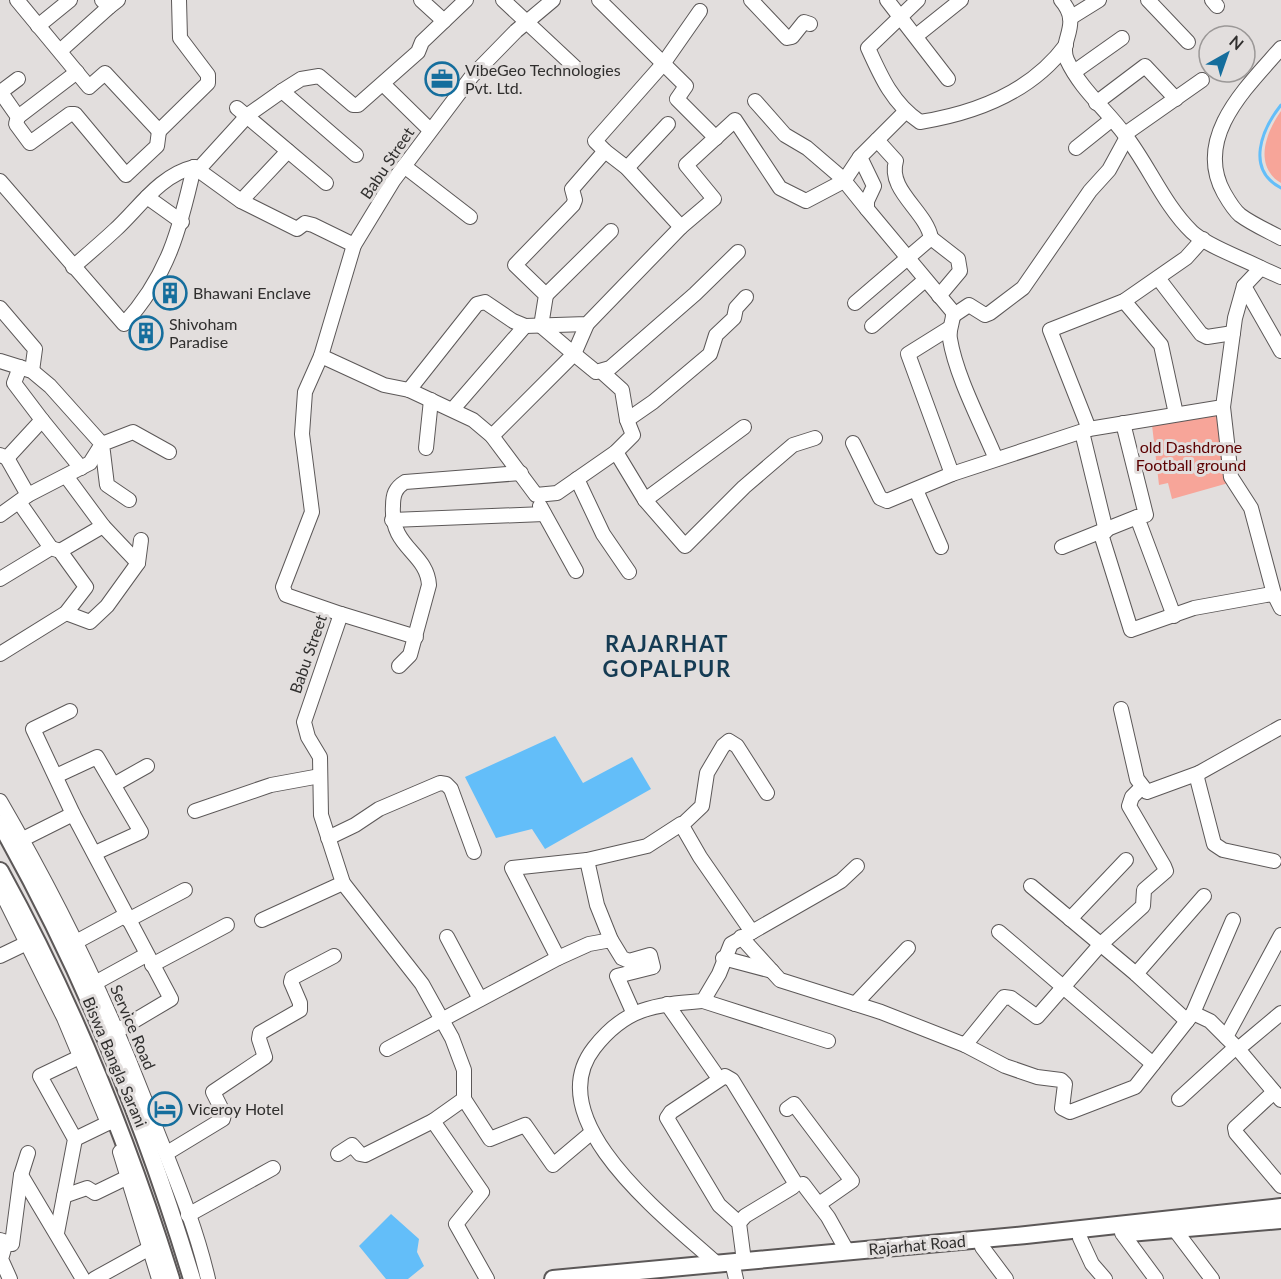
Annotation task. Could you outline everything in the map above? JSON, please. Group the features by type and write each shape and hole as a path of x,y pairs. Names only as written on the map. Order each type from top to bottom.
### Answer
{"main road":[{"name":"Biswa Bangla Sarani","path":"0,823 17,836 115,1057 161,1178 192,1279"},
{"name":"Biswa Bangla Sarani","path":"0,871 85,1055 148,1207 171,1279"},
{"name":"Rajarhat Road","path":"662,1279 847,1251 1026,1235 1281,1207"},
{"name":"Rajarhat Road","path":"553,1279 982,1247 1281,1220"}],"street":[{"path":"38,26 70,0"},
{"path":"77,72 18,117 16,124 30,143 70,114 75,114 126,176 157,146 159,131 208,83 208,75 180,38 179,0"},
{"path":"422,0 444,21"},
{"path":"0,181 124,324 148,296 175,244 195,169 242,112 301,79 319,76 353,105 358,105 418,52 422,42 466,0"},
{"path":"503,0 578,70"},
{"name":"Babu Street","path":"464,1100 464,1070 441,1018 422,984 343,883 321,814 320,757 308,737 304,722 341,615 286,596 283,591 312,512 302,434 305,392 321,356 354,245 404,166 472,76 553,0"},
{"path":"599,0 686,86 677,99 716,138"},
{"path":"751,0 787,38 792,37 804,22 810,24"},
{"path":"887,0 901,15 948,79"},
{"path":"918,0 868,48 880,76 905,112 920,122 950,117 986,104 1022,86 1050,67 1066,45"},
{"path":"916,36 961,0"},
{"path":"1061,0 1068,9 1071,27 1065,56 1074,72 1096,103 1126,136 1157,186 1193,233 1281,278"},
{"path":"1070,18 1099,0"},
{"path":"1148,0 1188,42"},
{"path":"20,1 89,87 105,73 159,131"},
{"path":"60,51 109,2"},
{"path":"681,228 627,168 604,151 595,141 663,64 700,11"},
{"path":"1074,72 1122,38"},
{"path":"1281,48 1230,109 1216,142 1215,157 1217,181 1239,214 1281,238"},
{"path":"1096,103 1144,66 1176,99"},
{"path":"18,80 2,91 2,94 18,117"},
{"path":"383,84 430,129"},
{"path":"996,459 952,351 948,329 954,315 969,305 985,315 1023,288 1090,191 1109,170 1126,136 1197,84"},
{"path":"282,91 356,155"},
{"path":"755,101 785,135 807,148 844,182 954,315"},
{"path":"242,112 327,183"},
{"path":"492,436 574,354 587,324 681,228 714,199 686,165 735,120 780,188 806,201 844,182 860,157 905,112"},
{"path":"1076,148 1111,120"},
{"path":"627,168 668,124"},
{"path":"878,140 896,161 894,169 898,183 927,225 931,238 958,259 960,271 939,296"},
{"path":"241,201 288,151"},
{"path":"542,326 547,307 546,295 515,265 573,205 575,200 572,189 604,151"},
{"path":"860,157 874,186 867,201 867,209"},
{"path":"404,166 470,217"},
{"path":"73,267 116,229 147,196 179,172 195,169 241,201 297,229 305,224 313,225 354,245"},
{"path":"147,196 182,222"},
{"path":"546,295 611,231"},
{"path":"855,303 931,238"},
{"path":"1203,239 1186,258 1124,301 1050,330 1085,430 1103,533 1131,630 1194,608 1274,594"},
{"path":"542,326 596,372 602,372 695,294 738,252"},
{"path":"1261,268 1244,286 1233,333 1222,407 1231,477 1251,508 1274,594 1281,608"},
{"path":"1158,278 1202,334 1207,337 1233,333"},
{"path":"872,326 925,280"},
{"path":"1244,286 1281,351"},
{"path":"627,420 653,402 710,354 716,335 734,318 736,308 746,297"},
{"path":"1124,301 1161,345 1176,414"},
{"path":"409,390 477,304 485,302 513,321 525,326 587,324"},
{"path":"0,308 35,349 26,369 14,382 81,468"},
{"path":"453,409 525,326"},
{"path":"948,329 908,354 952,474"},
{"path":"321,356 384,385 409,390 474,420 492,436 536,495 576,571"},
{"path":"0,360 26,369 50,386 102,444 107,485 129,500"},
{"path":"536,495 557,493 616,452 633,435 627,420 622,390 602,372"},
{"path":"426,448 431,400"},
{"path":"853,442 879,498 887,501 952,474 1085,430 1222,407"},
{"path":"0,654 66,613 86,587 56,550 24,499 3,456 42,420"},
{"path":"1062,547 1146,515 1123,423"},
{"path":"645,500 744,426"},
{"path":"0,515 24,499 90,463 102,444 133,432 169,452"},
{"path":"616,452 645,500 685,546 744,487 793,445 815,438"},
{"path":"399,666 410,655 416,638 429,585 429,574 398,536 392,520 393,496 396,489 405,482 521,473"},
{"path":"66,476 103,526 138,563"},
{"path":"577,479 603,534 629,572"},
{"path":"916,490 941,547"},
{"path":"392,520 544,514"},
{"path":"1137,517 1174,616"},
{"path":"0,579 103,526"},
{"path":"66,613 90,622 107,606 138,563 141,540"},
{"path":"341,615 416,638"},
{"path":"1121,709 1142,787 1147,792 1153,792 1199,773 1281,727"},
{"path":"70,711 33,729 73,814 171,999 117,1031"},
{"path":"558,958 512,868 587,860 647,846 683,824 702,806 707,773 723,746 729,741 737,746 767,793"},
{"path":"56,776 97,758 108,778 115,784 141,832 95,853"},
{"path":"115,784 147,766"},
{"path":"1199,773 1198,782 1214,844 1223,850 1274,861"},
{"path":"195,811 271,785 320,776"},
{"path":"328,838 356,825 379,809 440,783 452,789 474,852"},
{"path":"965,1045 1004,997 1011,998 1037,1017 1100,945 1143,906 1144,890 1166,871 1129,806 1132,797 1142,787"},
{"name":"Service Road","path":"0,801 95,983 117,1031 166,1153 208,1279"},
{"path":"17,836 73,814"},
{"path":"683,824 700,858 746,934 780,980 855,1004 965,1045 1005,1066 1037,1077 1061,1080 1065,1084 1062,1108 1070,1112 1135,1087 1190,1017 1233,920"},
{"path":"587,860 597,905 611,940 622,958 629,961 650,955 653,967 617,976 633,1012"},
{"path":"1070,919 1126,860"},
{"path":"703,1001 719,974 723,958 731,944 841,881 857,866"},
{"path":"262,920 343,883"},
{"path":"1031,886 1190,1017 1210,1021 1277,1090 1235,1128 1236,1133 1281,1186"},
{"path":"0,889 18,914 27,944 85,1055 128,1177 159,1279"},
{"path":"74,943 185,890"},
{"path":"1136,974 1204,896"},
{"path":"95,983 226,925"},
{"path":"999,932 1153,1064"},
{"path":"1233,1044 1281,935"},
{"path":"447,937 480,999"},
{"path":"387,1049 416,1036 441,1018 558,958 589,944 611,940"},
{"path":"0,956 27,944"},
{"path":"855,1004 908,948"},
{"path":"166,1153 225,1117 213,1092 265,1057 259,1039 260,1034 300,1010 300,1003 292,986 292,978 334,956"},
{"path":"723,958 772,971"},
{"path":"732,1267 606,1156 591,1133 581,1093 585,1060 600,1040 633,1012 667,1004 703,1001 828,1041"},
{"path":"667,1004 715,1073"},
{"path":"1179,1099 1233,1044 1281,1013"},
{"path":"57,1233 75,1139 40,1076 85,1055"},
{"path":"732,1267 739,1223 745,1216 793,1187 794,1180 744,1098 730,1077 725,1076 671,1112 667,1118 719,1205 739,1223"},
{"path":"338,1154 352,1144 360,1154 365,1155 433,1121 464,1100 490,1139 525,1125 553,1165 591,1133"},
{"path":"787,1109 794,1104 852,1181 819,1204"},
{"path":"433,1121 482,1192 456,1224 487,1279"},
{"path":"75,1139 108,1123"},
{"path":"10,1279 1,1259 3,1241 12,1244 21,1175 28,1153"},
{"path":"188,1215 273,1168"},
{"path":"21,1175 83,1279"},
{"path":"64,1196 87,1188 95,1193 128,1177"},
{"path":"803,1184 819,1204 847,1251"},
{"path":"1175,1230 1212,1279"},
{"path":"1122,1233 1156,1279"},
{"path":"1080,1238 1092,1264 1105,1279"},
{"path":"982,1247 1006,1279"},
{"path":"94,1279 150,1248"}],"green space":[{"path":"1281,111 1281,183 1272,176 1267,168 1265,148 1271,129"},
{"name":"old Dashdrone Football ground","path":"1222,415 1232,482 1172,499 1168,483 1159,485 1152,425"}],"water":[{"path":"555,736 583,783 632,757 651,789 545,849 532,829 496,838 465,777"},
{"path":"391,1214 419,1239 417,1252 424,1266 408,1279 386,1279 359,1246"}],"waterway":[{"path":"1281,105 1268,125 1260,148 1263,170 1270,180 1281,188"}],"place":[{"name":"VibeGeo Technologies Pvt. Ltd.","path":"442,79"},
{"name":"Bhawani Enclave","path":"170,293"},
{"name":"Shivoham Paradise","path":"146,333"},
{"name":"Viceroy Hotel","path":"165,1109"}],"district":[{"name":"RAJARHAT GOPALPUR","path":"667,656"}]}
